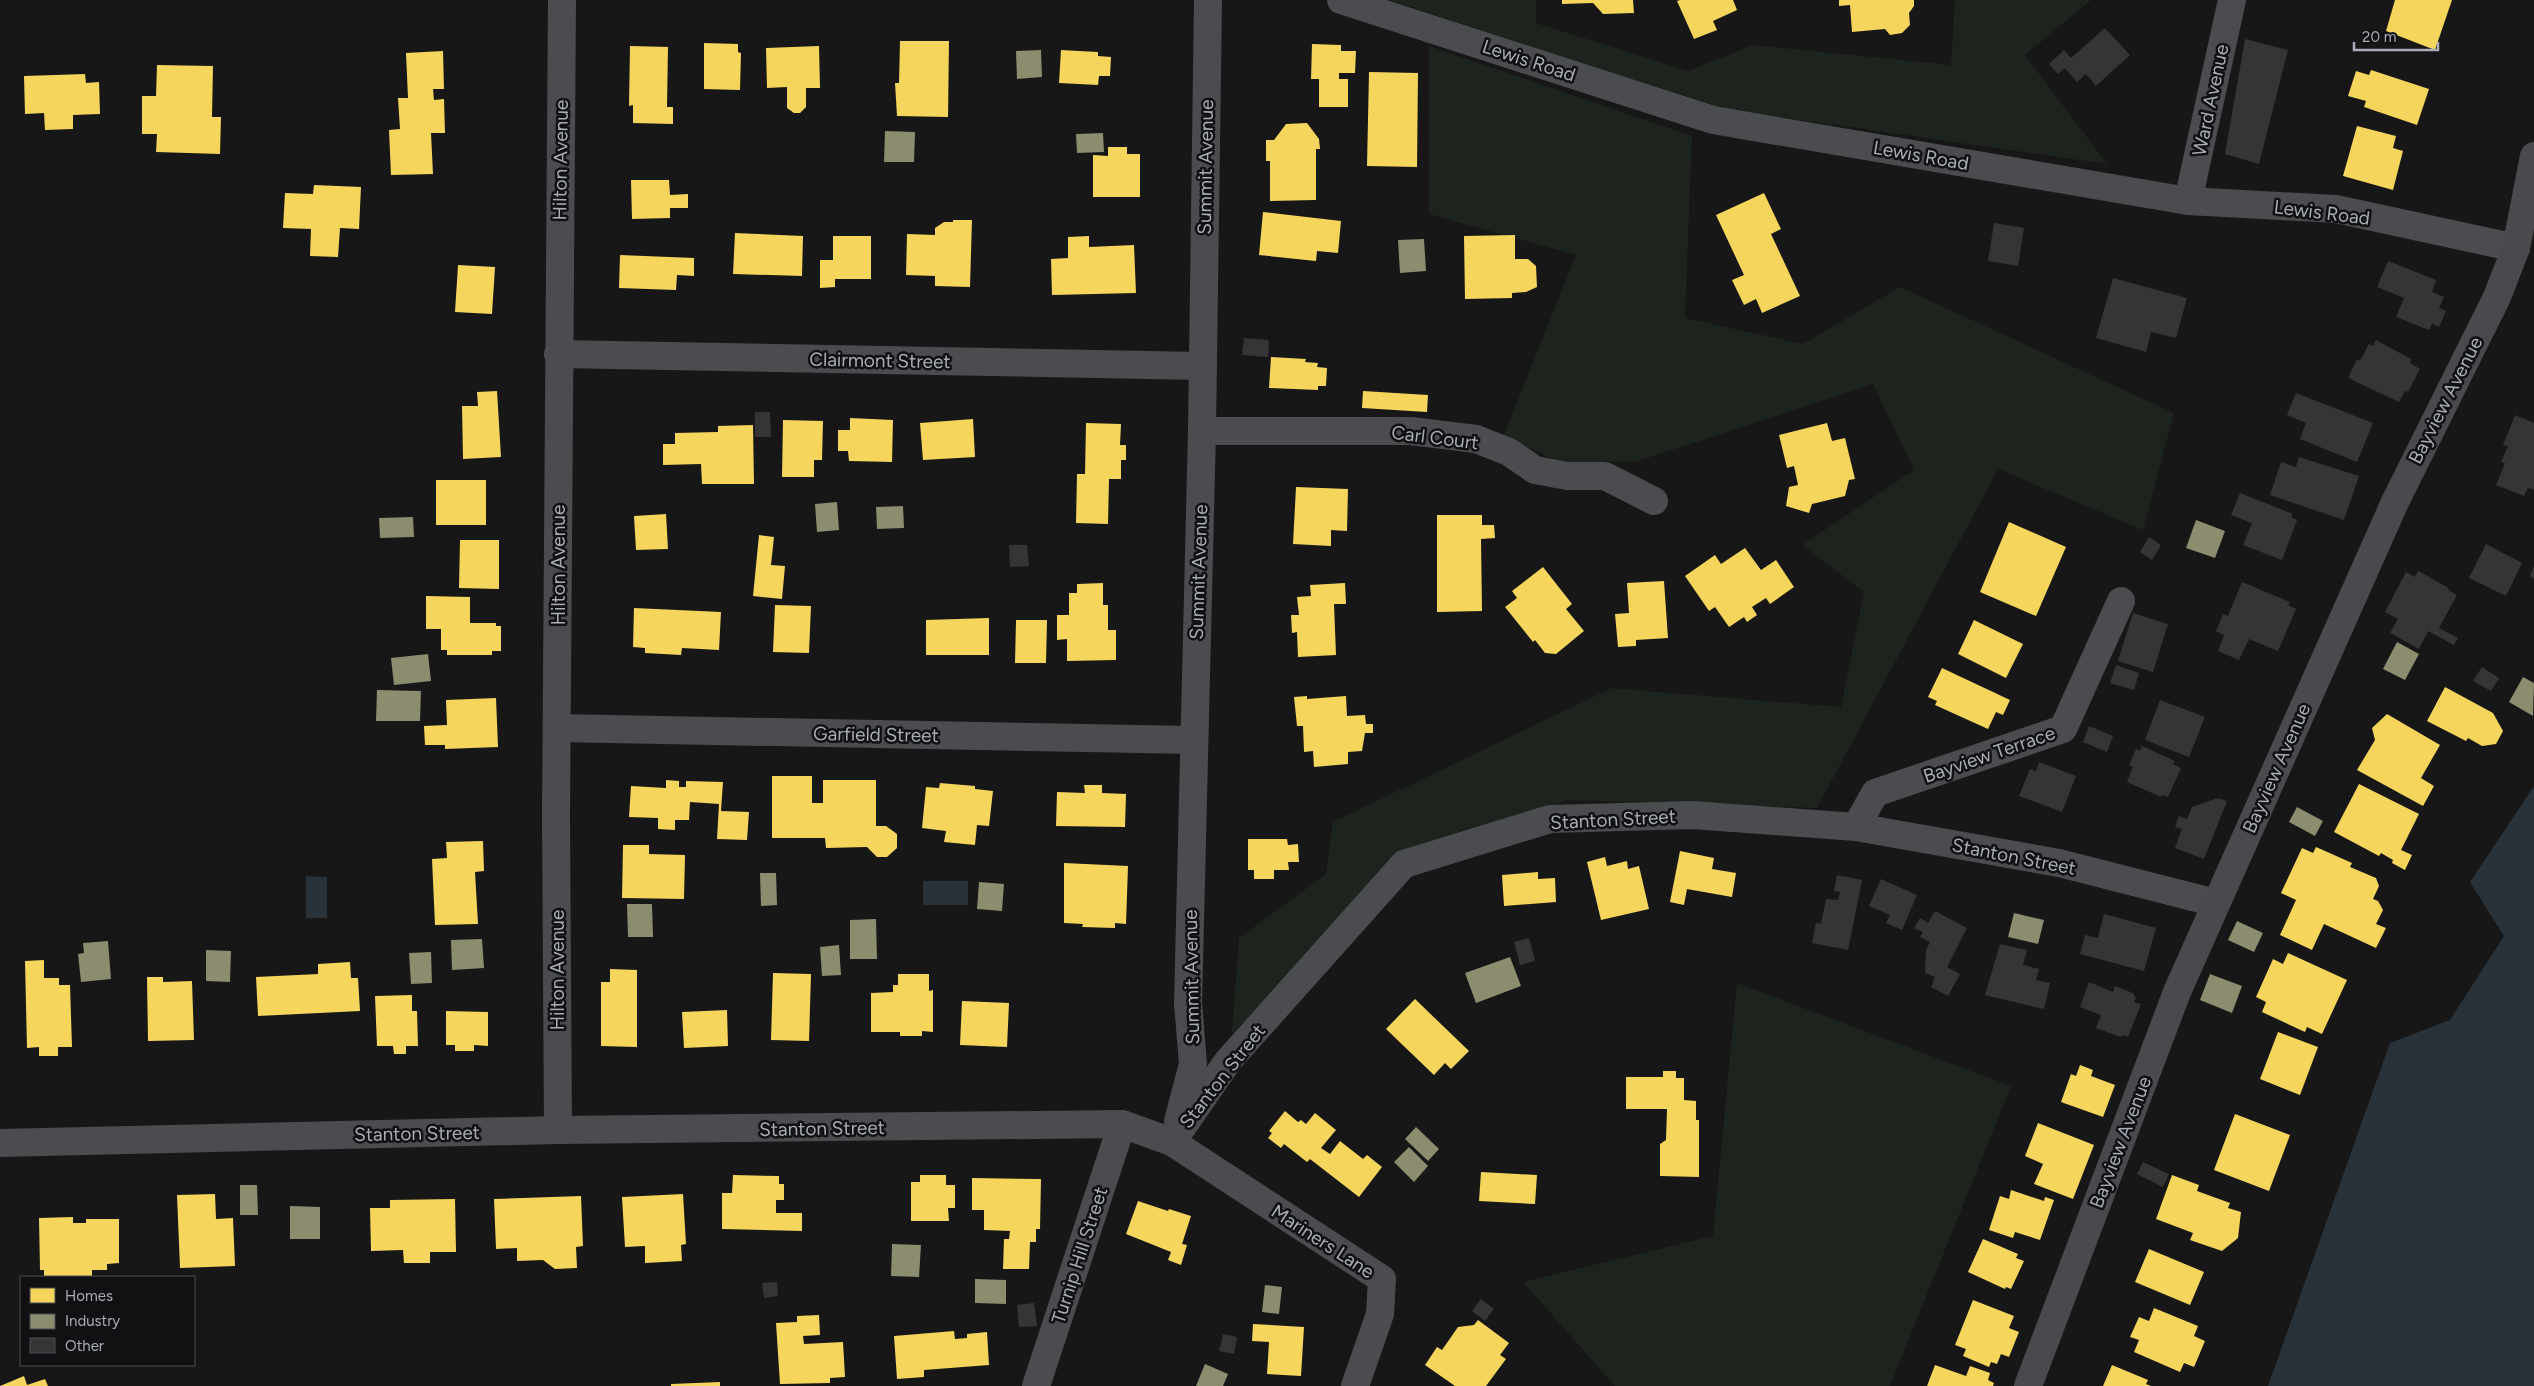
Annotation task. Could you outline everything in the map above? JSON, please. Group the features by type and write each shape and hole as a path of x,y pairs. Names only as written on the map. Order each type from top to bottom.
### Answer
{"main road":[{"name":"Bayview Avenue","path":"2028,1386 2177,992 2395,502 2497,297 2516,248 2534,156"}],"street":[{"name":"Hilton Avenue","path":"558,1130 556,816 562,0"},
{"name":"Summit Avenue","path":"1172,1142 1193,1064 1188,1003 1202,431 1201,366 1208,0"},
{"name":"Lewis Road","path":"1341,0 1713,120 2188,201 2336,210 2516,248"},
{"name":"Ward Avenue","path":"2188,201 2232,0"},
{"name":"Clairmont Street","path":"558,354 1201,366"},
{"name":"Carl Court","path":"1202,431 1411,431 1476,439 1510,452 1534,470 1567,476 1605,476 1654,501"},
{"name":"Bayview Terrace","path":"1856,827 1875,794 2063,729 2121,601"},
{"name":"Garfield Street","path":"558,728 1194,740"},
{"name":"Stanton Street","path":"0,1143 558,1130 1122,1124 1172,1142 1228,1061 1404,864 1550,819 1692,814 1856,827 2059,863 2216,903"},
{"name":"Turnip Hill Street","path":"1036,1386 1122,1124"},
{"name":"Mariners Lane","path":"1172,1142 1382,1279 1380,1314 1355,1386"}],"shaded area":[{"path":"1390,0 1536,0 1536,23 1688,71 1753,45 1951,65 1955,0 2091,0 2025,55 2107,164 1710,107"},
{"path":"1429,46 1692,136 1685,318 1803,344 1900,287 2174,413 2143,530 1998,469 1817,808 1568,800 1412,847 1232,1034 1239,938 1326,874 1333,822 1612,688 1841,707 1864,592 1802,545 1914,470 1873,384 1638,461 1560,463 1504,435 1576,255 1429,214"},
{"path":"2534,786 2534,1386 2268,1386 2390,1043 2450,1020 2504,936 2470,882"},
{"path":"306,876 327,877 327,918 306,918"},
{"path":"923,881 968,881 968,905 923,905"},
{"path":"1737,983 2011,1086 1890,1386 1615,1386 1523,1282 1713,1236"}],"building: Homes":[{"path":"1562,0 1633,0 1634,13 1603,14 1593,3 1562,4"},
{"path":"1733,0 1737,10 1713,21 1717,30 1694,39 1677,1"},
{"path":"1839,0 1914,0 1914,6 1909,13 1910,25 1902,33 1890,35 1885,29 1852,32 1850,5 1839,6"},
{"path":"2395,0 2452,0 2435,50 2386,31"},
{"path":"900,41 949,41 948,117 897,116 895,83 899,83"},
{"path":"704,43 738,44 738,52 741,53 740,90 704,89"},
{"path":"1312,44 1341,45 1341,51 1356,51 1355,73 1339,73 1339,79 1348,79 1348,107 1319,107 1319,79 1311,79"},
{"path":"630,46 668,47 667,107 673,107 673,124 633,123 633,105 629,106"},
{"path":"819,46 820,88 806,88 806,107 800,113 794,113 787,108 787,87 767,88 766,48"},
{"path":"1061,50 1098,52 1098,56 1111,57 1110,76 1099,76 1098,85 1059,83"},
{"path":"443,51 444,89 433,89 434,100 444,99 445,133 431,133 433,174 391,175 389,130 400,129 398,98 408,98 406,53"},
{"path":"157,65 213,66 212,117 221,117 220,154 156,152 157,134 142,134 142,96 156,96"},
{"path":"2371,70 2429,89 2417,125 2364,107 2366,101 2348,96 2356,71 2369,75"},
{"path":"1369,72 1418,73 1417,167 1367,166"},
{"path":"85,74 86,83 99,82 100,114 73,115 73,129 45,130 44,113 25,114 24,76"},
{"path":"1307,123 1319,139 1320,149 1316,149 1316,200 1270,201 1270,161 1266,161 1266,140 1274,140 1286,124"},
{"path":"2357,126 2396,136 2393,148 2403,151 2393,190 2343,176"},
{"path":"1108,147 1127,147 1127,154 1140,154 1140,197 1093,197 1093,155 1108,156"},
{"path":"631,180 669,180 670,195 688,194 688,208 670,208 670,218 632,219"},
{"path":"314,185 361,187 359,229 340,228 338,257 310,256 311,229 283,228 285,193 313,194"},
{"path":"1764,193 1781,229 1771,234 1800,296 1762,313 1756,299 1744,305 1732,280 1744,275 1716,215"},
{"path":"1263,212 1341,221 1338,253 1317,251 1316,261 1259,255"},
{"path":"953,220 972,220 970,287 935,286 935,276 906,275 907,234 935,235 935,228 944,222 953,222"},
{"path":"735,233 803,236 802,276 733,274"},
{"path":"1515,235 1515,259 1528,259 1536,266 1537,287 1526,292 1512,293 1512,298 1465,299 1464,236"},
{"path":"833,236 871,236 871,279 835,279 835,287 820,288 820,260 833,260"},
{"path":"1089,236 1089,247 1134,245 1136,293 1052,295 1051,259 1068,258 1068,237"},
{"path":"620,255 694,258 694,276 677,275 676,290 619,288"},
{"path":"458,265 495,267 492,314 455,312"},
{"path":"1271,357 1306,359 1305,362 1318,363 1317,367 1327,368 1326,386 1318,386 1318,390 1269,388"},
{"path":"497,391 501,457 463,459 462,406 478,406 477,392"},
{"path":"1363,391 1428,395 1427,412 1362,408"},
{"path":"850,418 893,420 892,462 849,461 848,451 838,451 838,430 850,430"},
{"path":"973,419 975,457 923,460 920,423"},
{"path":"783,420 823,421 822,460 814,460 814,477 782,477"},
{"path":"1086,423 1121,424 1120,445 1126,445 1126,460 1121,460 1121,479 1109,479 1108,524 1076,523 1077,474 1085,474"},
{"path":"1827,423 1832,441 1845,438 1855,479 1849,480 1845,496 1812,504 1809,513 1786,506 1789,487 1798,485 1794,466 1787,468 1779,435"},
{"path":"753,425 754,484 702,484 701,464 663,465 663,444 675,444 675,433 718,432 718,426"},
{"path":"436,480 486,480 486,525 436,525"},
{"path":"1296,487 1348,489 1347,531 1331,530 1331,546 1293,544"},
{"path":"666,514 668,549 636,550 634,516"},
{"path":"1437,515 1482,515 1482,525 1494,525 1495,538 1481,539 1482,611 1437,612"},
{"path":"2009,522 2066,547 2036,616 1980,592"},
{"path":"759,535 774,537 771,565 785,566 782,599 753,596"},
{"path":"460,540 499,540 499,589 459,588"},
{"path":"1745,548 1761,570 1776,560 1794,587 1770,604 1766,598 1752,607 1757,615 1747,622 1744,617 1729,627 1715,607 1709,611 1685,576 1715,555 1721,564"},
{"path":"1543,567 1572,604 1566,609 1584,631 1556,654 1545,653 1535,640 1533,642 1505,607 1517,598 1512,591"},
{"path":"1664,581 1668,638 1636,640 1636,646 1618,647 1615,614 1629,613 1627,583"},
{"path":"1103,583 1103,605 1108,605 1108,630 1116,630 1116,660 1067,661 1067,639 1057,640 1057,615 1069,615 1069,593 1077,593 1077,584"},
{"path":"1345,583 1346,604 1334,604 1336,655 1298,657 1297,632 1292,633 1291,615 1299,615 1297,597 1311,596 1310,585"},
{"path":"426,596 470,597 470,623 496,623 496,626 501,626 501,651 492,651 492,655 447,655 447,650 441,650 441,629 426,629"},
{"path":"775,605 811,606 809,653 773,652"},
{"path":"634,608 721,612 719,650 682,648 681,655 645,653 645,648 633,647"},
{"path":"989,618 989,655 926,655 926,620"},
{"path":"1016,620 1047,620 1046,663 1015,663"},
{"path":"1974,620 2023,644 2006,678 1958,654"},
{"path":"1942,668 2010,700 2003,715 1996,712 1988,729 1935,705 1937,701 1928,697"},
{"path":"2445,687 2493,713 2503,731 2496,744 2482,746 2468,738 2466,741 2427,721"},
{"path":"1307,696 1307,699 1346,696 1347,716 1365,715 1366,724 1373,724 1373,733 1365,733 1362,751 1348,752 1348,764 1314,767 1313,751 1304,752 1303,726 1297,726 1294,697"},
{"path":"496,698 498,747 445,749 445,745 425,745 424,726 447,725 446,700"},
{"path":"2387,714 2440,745 2421,778 2434,786 2423,806 2357,770 2375,740 2372,728"},
{"path":"772,776 812,776 812,803 823,803 823,780 876,780 876,826 886,826 897,834 897,848 887,857 877,857 867,847 826,848 825,838 772,838"},
{"path":"666,780 679,781 679,787 686,787 686,781 723,782 721,811 749,812 747,840 717,839 719,804 690,802 689,820 675,820 675,830 658,829 658,818 629,817 631,786 666,788"},
{"path":"940,783 975,786 975,789 993,791 989,826 977,825 975,845 944,842 946,831 922,828 926,787 939,788"},
{"path":"2359,784 2419,814 2401,850 2412,855 2405,870 2392,863 2393,860 2381,853 2379,856 2334,832"},
{"path":"1084,785 1102,785 1102,793 1126,794 1125,827 1056,826 1057,792 1085,793"},
{"path":"1248,839 1287,839 1288,845 1298,844 1299,862 1288,862 1289,870 1274,870 1274,879 1254,879 1254,870 1248,870"},
{"path":"483,841 484,871 475,872 478,924 435,925 432,859 447,858 446,842"},
{"path":"623,845 649,845 649,854 685,855 684,899 622,898"},
{"path":"2316,847 2352,863 2350,867 2376,878 2379,886 2373,899 2378,901 2383,910 2376,924 2386,928 2376,948 2324,924 2312,950 2280,935 2296,900 2281,893 2302,848 2313,853"},
{"path":"1680,851 1714,858 1712,869 1736,873 1732,897 1687,889 1684,905 1670,902"},
{"path":"1605,857 1607,866 1627,861 1628,869 1639,866 1649,909 1601,920 1587,862"},
{"path":"1064,863 1128,866 1126,924 1115,923 1115,928 1082,927 1083,924 1064,923"},
{"path":"1538,872 1538,879 1555,878 1556,902 1504,906 1502,875"},
{"path":"2288,953 2347,980 2322,1034 2307,1027 2305,1032 2262,1012 2266,1002 2256,997 2273,959 2283,964"},
{"path":"44,960 44,978 59,978 59,985 70,985 72,1047 58,1047 58,1056 39,1056 39,1047 27,1048 25,961"},
{"path":"350,962 351,978 358,978 360,1011 258,1016 256,977 318,974 318,964"},
{"path":"610,969 637,970 637,1047 601,1046 601,982 610,982"},
{"path":"773,973 811,974 809,1041 771,1040"},
{"path":"898,974 929,974 929,991 933,990 933,1032 922,1031 922,1036 900,1036 900,1032 871,1032 871,993 893,992 893,985 898,985"},
{"path":"147,977 163,977 163,982 192,981 194,1040 148,1041"},
{"path":"412,995 412,1011 417,1011 418,1046 406,1046 406,1054 394,1054 393,1046 377,1046 375,996"},
{"path":"1415,999 1469,1051 1451,1069 1445,1063 1434,1075 1386,1029"},
{"path":"962,1001 1009,1003 1007,1047 960,1045"},
{"path":"727,1010 728,1046 684,1048 682,1012"},
{"path":"446,1011 488,1012 488,1046 474,1045 474,1051 455,1051 455,1045 446,1045"},
{"path":"2278,1032 2318,1047 2300,1095 2260,1079"},
{"path":"2080,1065 2093,1070 2091,1076 2115,1085 2103,1117 2061,1102 2071,1074 2076,1076"},
{"path":"1663,1071 1676,1071 1676,1078 1684,1078 1684,1100 1696,1101 1696,1120 1699,1120 1699,1177 1660,1176 1660,1144 1666,1140 1667,1109 1626,1109 1626,1077 1663,1077"},
{"path":"1285,1111 1298,1122 1301,1120 1306,1124 1315,1113 1336,1130 1321,1148 1330,1154 1340,1141 1363,1159 1367,1155 1382,1167 1359,1197 1310,1159 1307,1162 1284,1144 1281,1148 1268,1138 1272,1133 1269,1131"},
{"path":"2235,1114 2290,1135 2269,1191 2214,1170"},
{"path":"2038,1123 2094,1145 2073,1199 2034,1184 2043,1164 2025,1156"},
{"path":"1481,1172 1537,1175 1535,1204 1479,1201"},
{"path":"733,1175 779,1176 779,1184 784,1184 784,1200 776,1200 776,1213 802,1213 802,1231 722,1229 722,1193 732,1193"},
{"path":"920,1175 946,1175 946,1185 955,1185 955,1208 948,1208 949,1221 911,1221 911,1182 920,1182"},
{"path":"2172,1175 2199,1185 2197,1191 2230,1203 2228,1208 2241,1212 2238,1238 2222,1251 2190,1240 2193,1233 2156,1219"},
{"path":"972,1178 1041,1179 1040,1229 1036,1229 1036,1242 1030,1242 1029,1269 1003,1269 1004,1239 1009,1239 1010,1231 984,1230 984,1210 972,1210"},
{"path":"2011,1190 2044,1201 2045,1197 2054,1200 2040,1240 2015,1232 2013,1238 1989,1230 2000,1196 2009,1199"},
{"path":"215,1194 216,1219 233,1218 235,1266 180,1268 177,1195"},
{"path":"683,1194 686,1244 681,1245 682,1261 645,1263 645,1246 625,1247 622,1197"},
{"path":"581,1196 583,1246 576,1247 577,1268 555,1269 543,1260 517,1261 517,1248 496,1249 494,1199"},
{"path":"455,1199 456,1252 430,1252 430,1263 404,1263 403,1250 371,1251 370,1208 390,1208 390,1200"},
{"path":"1138,1201 1191,1216 1182,1244 1187,1245 1181,1265 1168,1260 1171,1252 1126,1234"},
{"path":"73,1217 73,1223 86,1223 86,1219 119,1219 119,1263 107,1264 107,1270 92,1270 92,1276 44,1276 44,1270 40,1270 39,1218"},
{"path":"1983,1239 2018,1254 2016,1258 2024,1261 2011,1289 2006,1287 2005,1289 1968,1272"},
{"path":"2149,1249 2204,1272 2190,1305 2135,1282"},
{"path":"1973,1300 2014,1316 2009,1328 2019,1332 2009,1357 2001,1354 1997,1364 1991,1362 1989,1367 1963,1356 1966,1349 1955,1345"},
{"path":"2154,1308 2198,1326 2194,1336 2205,1341 2194,1367 2184,1363 2180,1372 2134,1352 2139,1340 2130,1337 2139,1317 2149,1321"},
{"path":"819,1315 820,1335 803,1336 804,1344 843,1342 845,1377 830,1378 830,1383 780,1384 776,1323 797,1322 797,1316"},
{"path":"1478,1320 1509,1343 1500,1355 1506,1359 1486,1386 1455,1386 1425,1365 1437,1347 1442,1350 1458,1327 1474,1325"},
{"path":"1253,1324 1304,1327 1301,1376 1267,1374 1269,1342 1252,1341"},
{"path":"954,1331 955,1339 967,1338 967,1334 987,1332 989,1365 924,1370 924,1377 897,1379 894,1336"},
{"path":"1935,1365 1966,1376 1970,1366 1990,1373 1988,1380 1994,1383 1993,1386 1927,1386"},
{"path":"2112,1365 2148,1380 2146,1384 2151,1386 2103,1386"},
{"path":"24,1376 27,1385 45,1379 48,1386 0,1386"},
{"path":"720,1382 720,1386 671,1386 671,1384"}],"building: Industry":[{"path":"1041,50 1042,77 1017,79 1016,51"},
{"path":"885,131 915,132 914,162 884,162"},
{"path":"1103,133 1104,152 1077,153 1076,134"},
{"path":"1424,239 1426,271 1400,273 1398,240"},
{"path":"837,502 839,530 817,532 815,504"},
{"path":"903,506 904,528 877,529 876,507"},
{"path":"413,517 414,537 380,538 379,518"},
{"path":"2196,520 2225,531 2215,558 2186,548"},
{"path":"2397,642 2419,654 2405,680 2383,669"},
{"path":"428,654 431,681 394,685 391,658"},
{"path":"2523,677 2534,683 2533,716 2509,702"},
{"path":"377,690 421,691 420,721 376,721"},
{"path":"2297,807 2323,821 2315,836 2289,822"},
{"path":"760,873 776,873 777,905 761,906"},
{"path":"979,882 1004,884 1002,911 977,909"},
{"path":"627,904 652,904 653,937 628,937"},
{"path":"2014,913 2044,920 2038,944 2008,937"},
{"path":"876,919 877,959 850,959 850,920"},
{"path":"2237,921 2263,933 2254,952 2228,940"},
{"path":"482,939 484,968 452,970 451,940"},
{"path":"108,941 111,979 81,982 78,954 84,953 83,943"},
{"path":"839,945 841,975 822,976 820,947"},
{"path":"206,950 231,951 230,982 206,981"},
{"path":"431,952 432,983 411,984 409,953"},
{"path":"1510,957 1521,986 1476,1003 1465,973"},
{"path":"2210,974 2242,986 2232,1013 2200,1000"},
{"path":"1416,1127 1439,1149 1428,1161 1405,1139"},
{"path":"1409,1147 1428,1166 1414,1182 1394,1162"},
{"path":"240,1185 257,1185 258,1215 240,1215"},
{"path":"290,1206 320,1207 320,1239 290,1239"},
{"path":"892,1244 921,1245 919,1277 891,1276"},
{"path":"975,1279 1006,1280 1006,1304 975,1303"},
{"path":"1265,1285 1282,1287 1279,1314 1262,1312"},
{"path":"1205,1364 1228,1374 1223,1386 1196,1386"}],"building: Other":[{"path":"2105,28 2130,55 2096,86 2086,74 2077,82 2065,68 2058,74 2049,64 2064,50 2071,58"},
{"path":"2245,39 2288,50 2259,164 2225,154"},
{"path":"1994,223 2024,228 2018,266 1988,261"},
{"path":"2388,261 2436,280 2432,292 2444,297 2439,308 2446,311 2439,327 2432,324 2429,330 2396,317 2404,298 2377,287"},
{"path":"2113,278 2187,298 2176,338 2151,332 2146,352 2096,338"},
{"path":"1244,338 1269,340 1268,357 1242,355"},
{"path":"2376,340 2411,359 2410,363 2420,369 2408,392 2405,391 2399,402 2348,378 2357,359 2360,361 2369,344 2373,346"},
{"path":"2296,393 2373,423 2357,462 2300,439 2306,423 2287,415"},
{"path":"755,412 770,412 771,437 755,437"},
{"path":"2515,415 2534,423 2534,490 2528,488 2524,496 2496,485 2505,463 2501,462 2508,446 2503,445"},
{"path":"2299,457 2359,476 2344,520 2270,495 2281,462 2296,467"},
{"path":"2240,493 2293,514 2291,517 2297,520 2282,560 2243,545 2252,523 2231,515"},
{"path":"2149,537 2161,545 2152,560 2140,552"},
{"path":"2486,544 2522,563 2506,596 2469,578"},
{"path":"1009,545 1027,545 1029,566 1010,567"},
{"path":"2534,566 2534,579 2530,576"},
{"path":"2418,571 2449,588 2448,590 2457,595 2439,628 2458,638 2454,645 2428,631 2419,649 2390,633 2398,619 2385,612 2406,572 2415,577"},
{"path":"2242,582 2290,602 2288,605 2296,609 2278,651 2249,639 2239,660 2218,651 2224,635 2216,631 2223,614 2228,616"},
{"path":"2133,613 2168,624 2153,672 2118,661"},
{"path":"2116,665 2139,673 2134,690 2110,683"},
{"path":"2482,667 2499,678 2491,691 2473,681"},
{"path":"2160,700 2205,717 2189,757 2145,740"},
{"path":"2089,726 2113,736 2107,752 2083,742"},
{"path":"2142,746 2175,761 2173,764 2181,768 2168,797 2162,795 2161,797 2127,782 2133,767 2129,765 2136,749 2140,751"},
{"path":"2039,762 2076,776 2062,812 2019,796 2030,769 2036,771"},
{"path":"2218,798 2227,801 2204,859 2175,848 2182,829 2175,827 2179,816 2187,819 2192,807"},
{"path":"1837,875 1862,880 1848,950 1812,943 1816,923 1821,924 1826,899 1838,900 1840,892 1834,891"},
{"path":"1881,879 1917,895 1902,930 1886,923 1890,915 1869,906"},
{"path":"1935,911 1967,928 1947,967 1960,974 1948,996 1931,987 1935,977 1925,973 1926,950 1930,942 1920,937 1923,932 1914,928 1920,918 1928,923"},
{"path":"2104,914 2156,928 2144,971 2080,954 2085,935 2098,938"},
{"path":"1529,938 1535,961 1520,965 1514,942"},
{"path":"2000,944 2027,950 2023,965 2039,969 2036,980 2050,983 2044,1009 1985,995"},
{"path":"2089,982 2113,992 2115,986 2133,993 2136,998 2134,1002 2141,1004 2128,1037 2122,1035 2121,1037 2096,1028 2101,1015 2080,1007"},
{"path":"2143,1162 2169,1174 2163,1187 2137,1174"},
{"path":"777,1282 778,1296 764,1298 762,1283"},
{"path":"1481,1299 1494,1309 1485,1321 1472,1311"},
{"path":"1034,1303 1037,1326 1019,1327 1017,1305"},
{"path":"1223,1334 1237,1337 1234,1354 1219,1351"}]}
